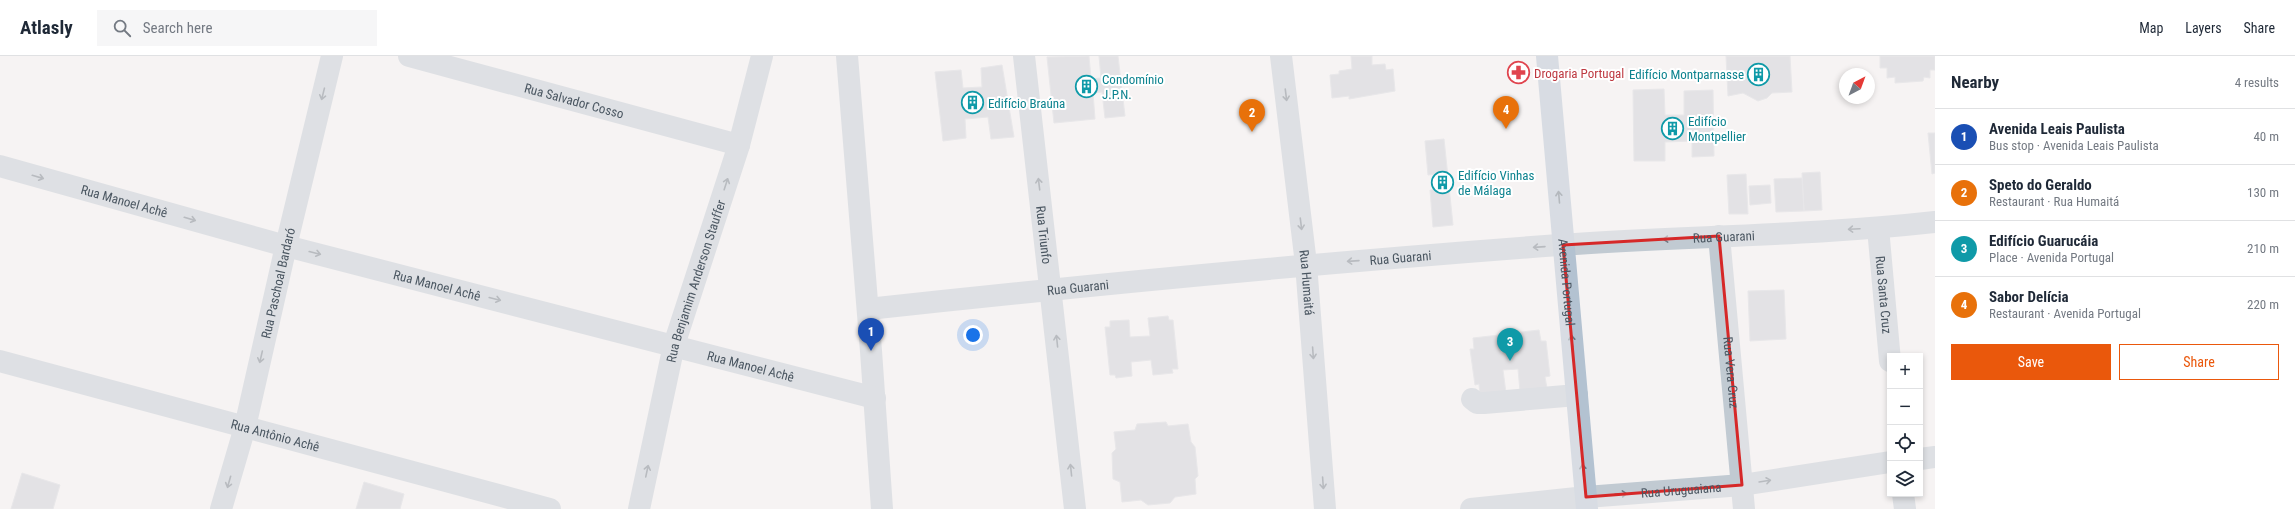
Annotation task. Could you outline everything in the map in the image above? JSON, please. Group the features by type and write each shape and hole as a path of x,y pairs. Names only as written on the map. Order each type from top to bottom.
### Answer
{"main road":[{"name":"Avenida Portugal","path":"1547,56 1586,503"}],"street":[{"name":"Rua Paschoal Bardaró","path":"221,509 245,427 286,246 332,56"},
{"name":"Rua Salvador Cosso","path":"409,56 739,145"},
{"name":"Rua Benjamim Anderson Stauffer","path":"639,509 674,345 739,145 762,56"},
{"path":"847,56 875,398 882,509"},
{"name":"Rua Triunfo","path":"1024,56 1075,509"},
{"name":"Rua Humaitá","path":"1281,56 1306,264 1325,509"},
{"name":"Rua Manoel Achê","path":"0,166 286,246 875,398"},
{"name":"Rua Guarani","path":"868,309 1306,264 1563,245 1878,228 1935,222"},
{"name":"Rua Santa Cruz","path":"1878,228 1889,353"},
{"name":"Rua Vera Cruz","path":"1719,236 1744,509"},
{"name":"Rua Antônio Achê","path":"0,361 550,509"},
{"path":"1472,399 1478,403 1484,403 1577,395"},
{"path":"1923,459 1935,457"},
{"name":"Rua Uruguaiana","path":"1471,509 1586,503 1742,485 1887,462"},
{"path":"1903,497 1905,509"}],"highlighted area":[{"path":"1719,236 1742,485 1586,497 1563,245"}],"building":[{"name":"Condomínio J.P.N.","path":"1089,56 1091,79 1101,78 1099,56 1118,56 1125,116 1105,118 1102,92 1093,93 1095,119 1054,123 1047,57"},
{"path":"1351,56 1372,56 1372,65 1385,64 1386,70 1393,69 1395,91 1349,99 1349,96 1332,98 1330,75 1339,74 1339,71 1352,69"},
{"name":"Edifício Montparnasse","path":"1726,56 1790,56 1792,92 1772,93 1767,98 1758,101 1743,93 1728,96"},
{"path":"1880,56 1935,56 1935,70 1930,70 1930,78 1924,77 1923,81 1895,83 1895,77 1887,78 1887,68 1880,68"},
{"name":"Edifício Braúna","path":"1002,65 1014,137 991,139 988,117 965,119 966,138 943,141 935,72 961,70 963,88 982,87 981,68"},
{"name":"Edifício Montpellier","path":"1664,89 1665,115 1684,115 1684,91 1713,90 1714,156 1692,157 1692,141 1665,142 1665,161 1634,161 1633,90"},
{"path":"1928,133 1935,133 1935,173 1932,174"},
{"name":"Edifício Vinhas de Málaga","path":"1444,139 1453,225 1433,227 1430,190 1439,189 1438,174 1428,175 1425,141"},
{"path":"1820,172 1822,210 1804,211 1802,173"},
{"path":"1746,174 1748,214 1729,214 1727,175"},
{"path":"1802,178 1804,211 1776,212 1774,179"},
{"path":"1770,185 1771,203 1750,205 1749,186"},
{"path":"1784,290 1786,339 1750,341 1748,291"},
{"path":"1168,316 1169,320 1173,320 1178,369 1172,369 1173,373 1153,375 1151,360 1131,362 1132,376 1116,378 1115,375 1110,375 1105,327 1110,327 1110,321 1129,320 1130,337 1150,336 1148,318"},
{"path":"1539,330 1541,341 1546,341 1550,376 1545,377 1547,388 1520,391 1518,369 1503,370 1506,393 1480,396 1479,384 1475,385 1470,349 1474,349 1473,338 1499,335 1501,353 1516,351 1513,333"},
{"path":"1166,422 1168,426 1188,424 1191,442 1195,447 1198,476 1195,479 1196,494 1175,497 1170,503 1148,505 1141,500 1122,502 1120,482 1113,479 1112,453 1116,449 1114,432 1135,430 1137,424"},
{"path":"22,473 60,485 53,509 11,509"},
{"path":"364,482 404,494 400,509 356,509"}],"place":[{"name":"Drogaria Portugal","path":"1518,73"},
{"name":"Edifício Montparnasse","path":"1759,74"},
{"name":"Condomínio J.P.N.","path":"1086,86"},
{"name":"Edifício Braúna","path":"973,103"},
{"name":"Edifício Montpellier","path":"1673,128"},
{"name":"Sabor Delícia","path":"1506,129"},
{"name":"Speto do Geraldo","path":"1252,132"},
{"name":"Edifício Vinhas de Málaga","path":"1443,182"},
{"name":"Avenida Leais Paulista","path":"871,351"},
{"name":"Edifício Guarucáia","path":"1510,361"}]}
